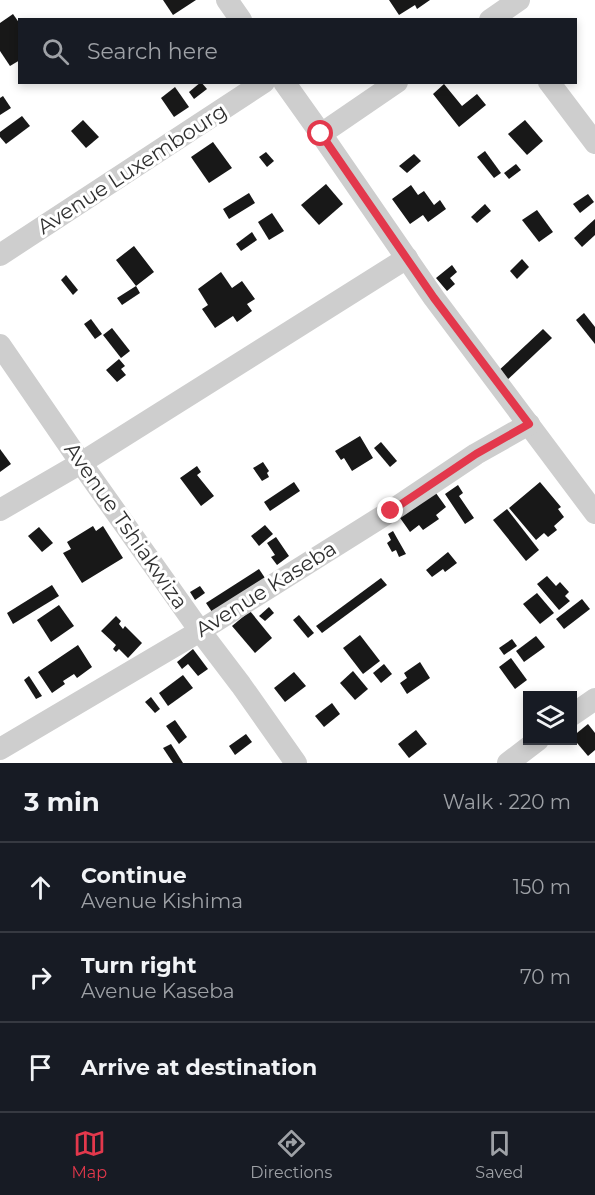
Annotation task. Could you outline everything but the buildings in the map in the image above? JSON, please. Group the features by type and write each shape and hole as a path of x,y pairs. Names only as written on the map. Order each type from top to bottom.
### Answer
{"street":[{"path":"227,0 240,18"},
{"path":"494,13 519,0"},
{"name":"Avenue Luxembourg","path":"0,255 261,84"},
{"path":"285,84 434,298 595,513"},
{"path":"321,134 394,84"},
{"path":"551,84 595,143"},
{"path":"0,510 81,463 407,258"},
{"name":"Avenue Tshiakwiza","path":"0,345 81,463 296,763"},
{"name":"Avenue Kaseba","path":"0,749 200,631 391,511 476,454 529,424"},
{"path":"577,712 595,699"},
{"path":"508,763 533,745"}],"route":[{"path":"321,134 434,298 529,424 476,454 391,511"}]}
